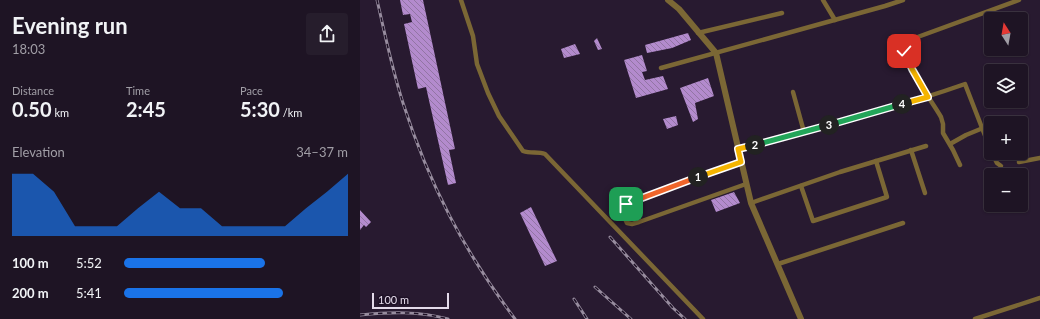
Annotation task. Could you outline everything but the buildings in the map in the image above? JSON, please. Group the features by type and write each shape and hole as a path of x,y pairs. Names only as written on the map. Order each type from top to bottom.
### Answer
{"street":[{"path":"462,0 473,36 477,64 488,93 499,116 523,151 528,153 541,152 545,154 703,319"},
{"path":"668,0 679,9 716,53 751,203 801,319"},
{"path":"823,0 835,20"},
{"path":"661,68 903,0"},
{"path":"960,165 950,144 943,134 942,117 928,97 912,69 904,51 904,42 1019,0"},
{"path":"698,33 782,13"},
{"path":"738,149 928,97 965,84 984,131"},
{"path":"793,92 804,132"},
{"path":"950,144 983,128"},
{"path":"751,203 876,161 926,146"},
{"path":"911,150 925,193"},
{"path":"1019,162 1040,158"},
{"path":"996,160 1001,166"},
{"path":"801,186 813,221 887,197 876,161"},
{"path":"741,162 626,204 621,210 627,223 632,224 746,184"},
{"path":"778,264 903,223"},
{"path":"974,319 1040,298"}],"railway":[{"path":"377,0 399,90 413,133 436,189 464,242 497,294 515,319"},
{"path":"610,237 673,308 685,319"},
{"path":"595,287 631,319"},
{"path":"574,299 587,319"},
{"path":"360,315 404,313 437,316 448,319"}],"route":[{"path":"626,204 741,162 738,149 928,97 912,69 904,51"}]}
